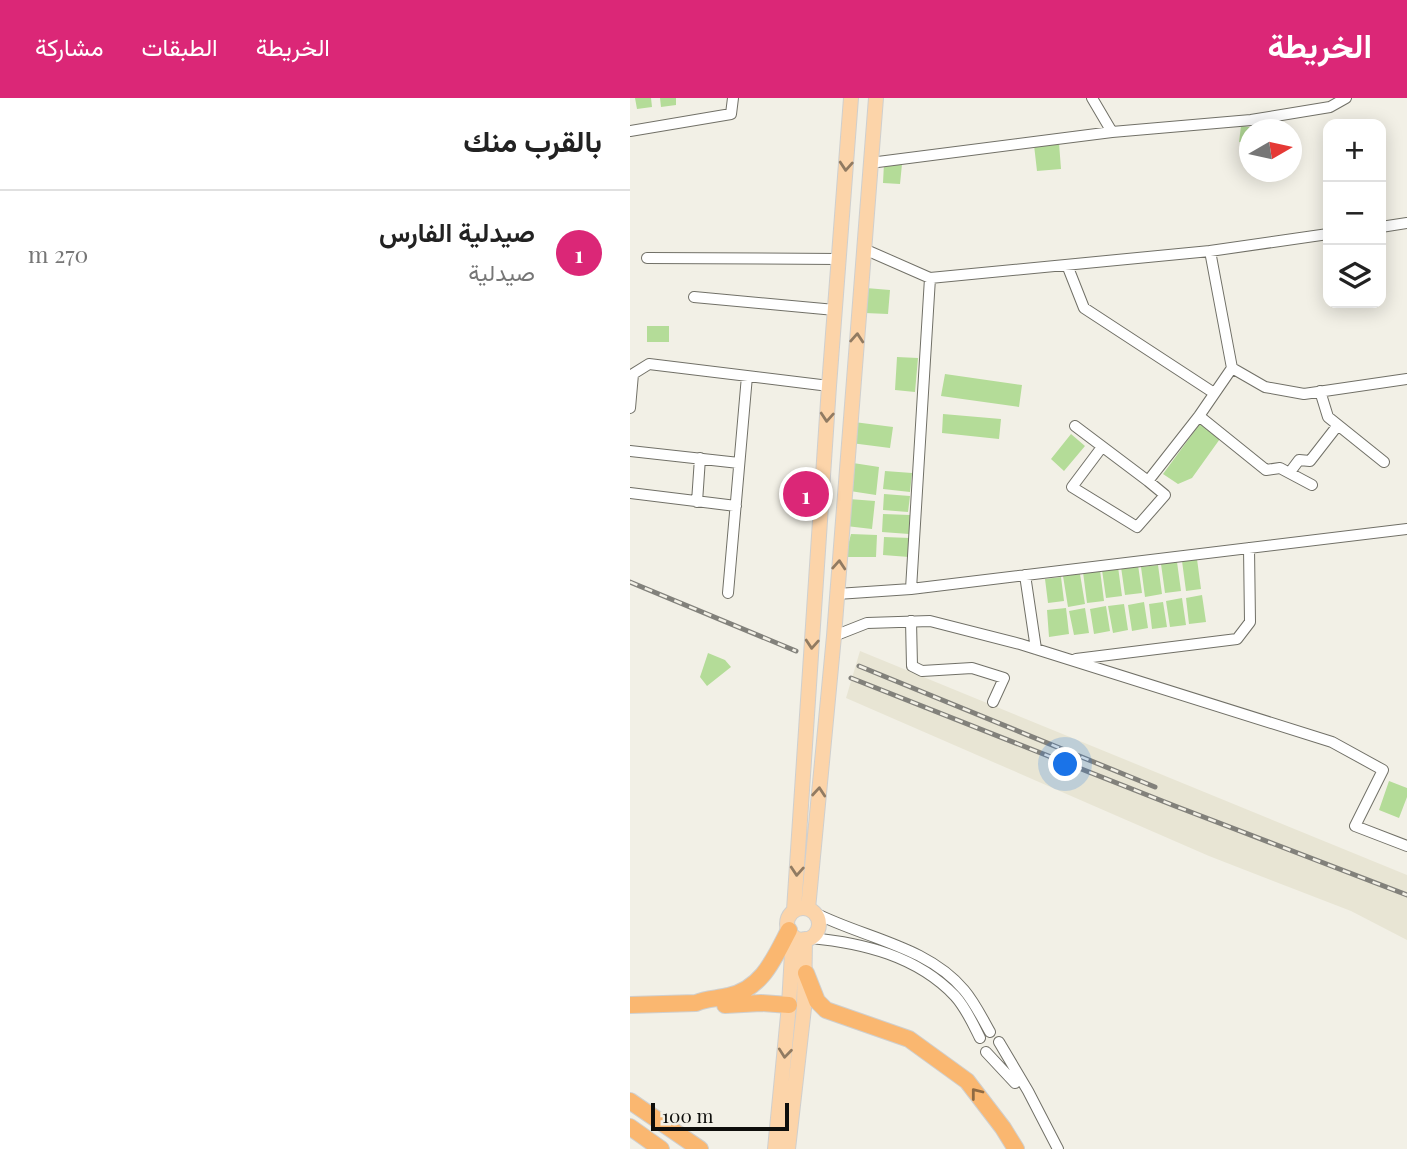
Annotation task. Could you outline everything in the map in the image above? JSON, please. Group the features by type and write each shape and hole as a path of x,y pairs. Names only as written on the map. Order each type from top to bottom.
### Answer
{"highway":[{"path":"630,1005 696,1003 745,992 799,936"},
{"path":"806,974 817,1001 825,1010 909,1040 967,1081 1016,1149"},
{"path":"696,1003 706,1007 747,1003 789,1005"},
{"path":"630,1101 700,1149"},
{"path":"630,1128 661,1149"}],"main road":[{"path":"806,911 829,386 851,98"},
{"path":"806,911 834,636 876,98"},
{"path":"788,1149 806,974 799,936 789,916 806,911"},
{"path":"799,936 819,927 818,919 806,911"},
{"path":"775,1149 789,1005 799,936"}],"street":[{"path":"630,131 731,114 733,98"},
{"path":"1092,98 1112,132"},
{"path":"870,163 1112,132 1251,120 1330,107 1346,98"},
{"path":"1386,226 1407,223"},
{"path":"864,249 930,278 1210,251 1323,235"},
{"path":"1148,481 1199,416 1232,368 1210,251"},
{"path":"647,258 839,259"},
{"path":"1067,265 1084,307 1213,393"},
{"path":"911,589 930,278"},
{"path":"694,297 835,310"},
{"path":"630,408 633,374 649,365 829,386"},
{"path":"1232,368 1265,387 1304,394 1407,379"},
{"path":"728,593 747,376"},
{"path":"1321,391 1328,417 1384,462"},
{"path":"1199,416 1266,470 1280,468 1312,485"},
{"path":"1290,472 1299,460 1310,461 1338,425"},
{"path":"1075,426 1165,495 1137,527 1072,487 1102,447"},
{"path":"630,451 739,463"},
{"path":"697,502 700,458"},
{"path":"630,493 736,506"},
{"path":"837,594 911,589 1407,529"},
{"path":"1070,659 1237,639 1250,622 1249,548"},
{"path":"1025,575 1036,649"},
{"path":"911,621 912,666 922,671 972,668 1004,678 993,702"},
{"path":"834,636 867,623 930,621 1070,659 1332,742 1383,770 1355,826 1407,846"},
{"path":"806,911 908,950 941,969 964,989 990,1032 998,1037 1058,1149"},
{"path":"799,936 869,946 904,960 935,978 956,996 966,1011 980,1038 980,1047 1013,1078 1050,1149"},
{"path":"980,1038 990,1032"},
{"path":"986,1052 995,1050 999,1042"}],"shaded area":[{"path":"860,651 1407,875 1407,940 1351,911 1209,856 846,698"}],"building":[{"path":"635,98 651,98 652,107 637,109"},
{"path":"660,98 676,98 676,105 661,107"},
{"path":"1059,143 1061,169 1037,171 1034,145"},
{"path":"884,163 902,164 900,184 883,183"},
{"path":"866,288 890,290 888,314 865,313"},
{"path":"647,326 669,326 669,342 647,342"},
{"path":"897,357 918,358 915,392 895,390"},
{"path":"945,374 1022,385 1019,407 941,396"},
{"path":"943,414 1001,419 999,439 942,433"},
{"path":"1202,421 1222,436 1192,478 1178,484 1163,474"},
{"path":"854,422 893,427 890,448 851,443"},
{"path":"1071,434 1085,446 1064,471 1051,459"},
{"path":"853,463 879,467 876,495 850,491"},
{"path":"885,471 912,473 910,492 883,489"},
{"path":"884,494 910,496 908,512 883,510"},
{"path":"849,499 875,501 872,529 846,526"},
{"path":"883,514 910,515 909,534 882,532"},
{"path":"851,534 877,535 876,557 845,557"},
{"path":"884,537 910,538 909,557 883,555"},
{"path":"1197,559 1201,589 1186,591 1182,561"},
{"path":"1177,562 1181,591 1165,593 1161,564"},
{"path":"1138,565 1142,593 1125,595 1121,567"},
{"path":"1158,565 1162,594 1145,597 1141,567"},
{"path":"1118,567 1122,596 1106,598 1102,570"},
{"path":"1100,570 1104,601 1087,603 1083,572"},
{"path":"1080,574 1085,604 1068,607 1063,576"},
{"path":"1061,577 1064,601 1048,603 1045,579"},
{"path":"1202,595 1206,622 1189,624 1186,598"},
{"path":"1182,598 1186,625 1170,627 1166,601"},
{"path":"1144,602 1148,628 1132,631 1128,605"},
{"path":"1163,602 1167,627 1152,629 1149,604"},
{"path":"1124,604 1128,630 1113,633 1108,606"},
{"path":"1106,606 1110,631 1094,634 1090,609"},
{"path":"1066,608 1069,634 1049,637 1047,610"},
{"path":"1085,608 1089,633 1074,635 1069,611"},
{"path":"708,653 725,660 731,667 707,686 700,677"},
{"path":"1389,781 1407,788 1407,797 1399,818 1379,810"}],"railway":[{"path":"630,582 796,651"},
{"path":"859,666 1155,787"},
{"path":"851,678 1407,895"}],"place":[{"name":"صيدلية الفارس","path":"806,494"}]}
